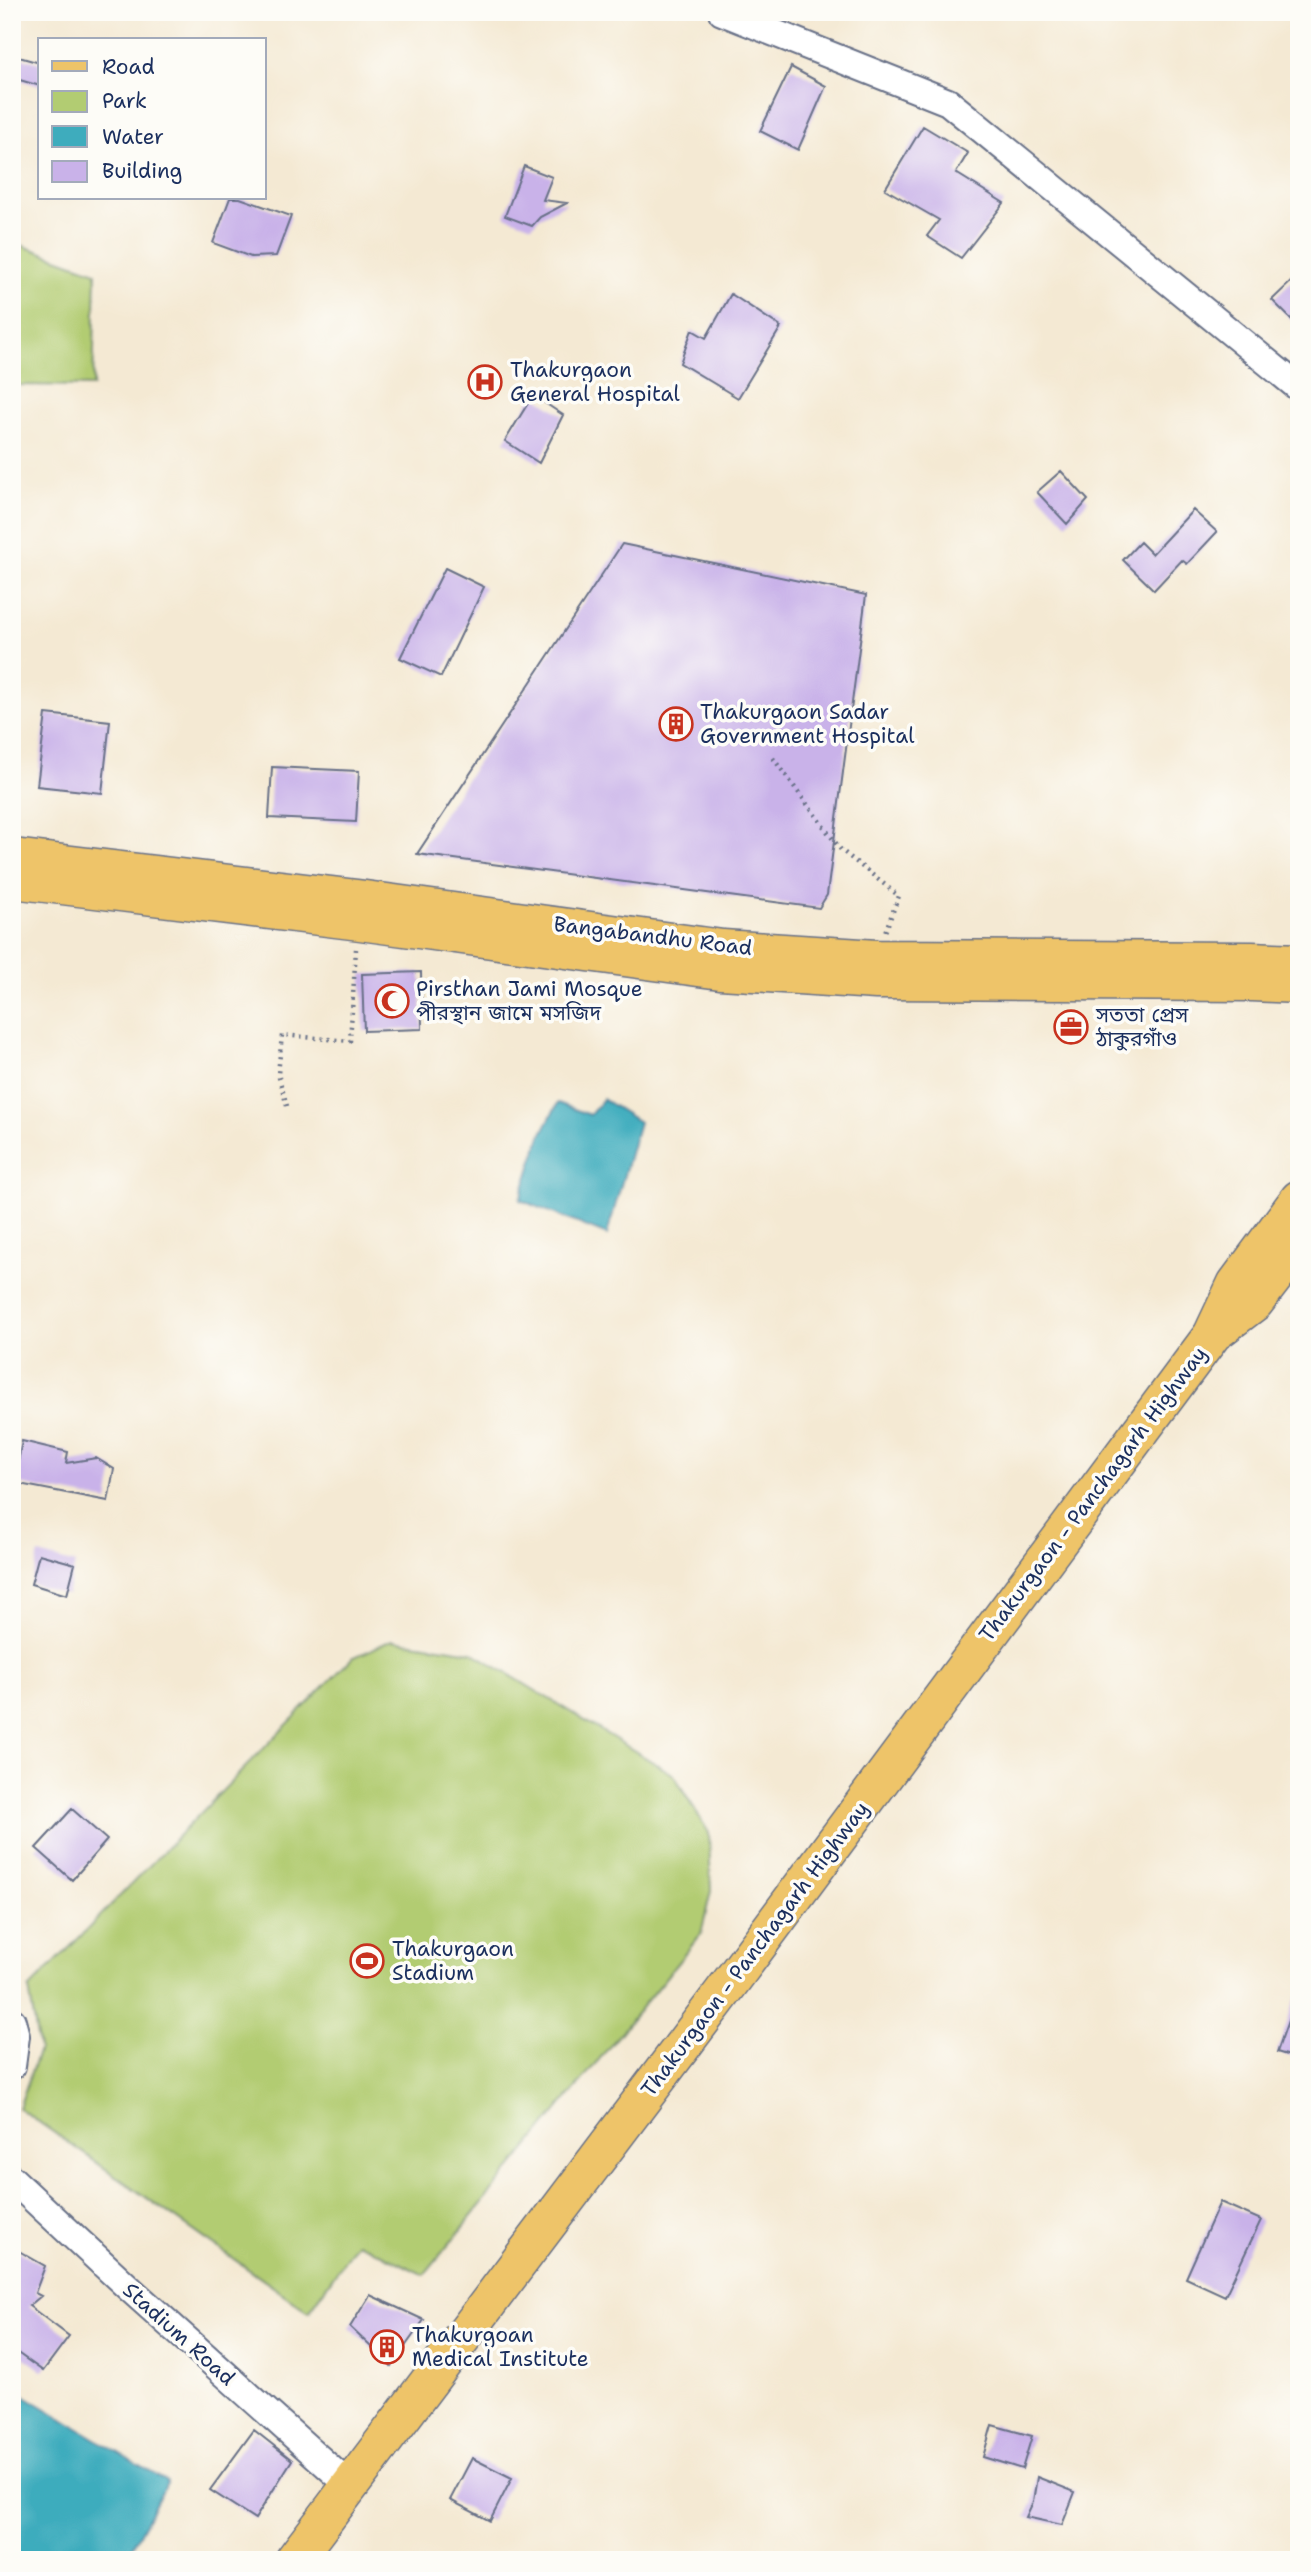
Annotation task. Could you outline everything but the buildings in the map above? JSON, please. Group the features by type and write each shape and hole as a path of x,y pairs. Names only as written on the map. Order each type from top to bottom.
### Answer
{"highway":[{"name":"Thakurgaon - Panchagarh Highway","path":"294,2560 725,1990 1212,1335 1236,1284 1299,1199"},
{"name":"Thakurgaon - Panchagarh Highway","path":"1212,1335 1255,1303 1299,1245"}],"main road":[{"name":"Bangabandhu Road","path":"12,855 364,897 723,946 877,956 1299,960"},
{"name":"Bangabandhu Road","path":"12,882 360,924 720,973 876,983 1299,987"}],"street":[{"path":"722,12 948,102 1299,388"},
{"path":"12,2021 16,2036 12,2066"},
{"name":"Stadium Road","path":"12,2179 350,2486"}],"path":[{"path":"773,758 841,850 898,896 877,956"},
{"path":"287,1106 278,1074 282,1035 350,1041 360,924"}],"green space":[{"path":"12,242 96,272 93,386 12,385"},
{"name":"Thakurgaon Stadium","path":"392,1640 472,1652 674,1775 709,1833 711,1891 701,1934 424,2275 357,2242 309,2312 19,2108 39,2049 29,1989 352,1658"}],"water":[{"path":"603,1099 639,1122 607,1235 520,1200 542,1133 558,1103 590,1115"},
{"path":"12,2388 167,2482 125,2560 12,2560"}],"place":[{"name":"Thakurgaon General Hospital","path":"485,382"},
{"name":"Thakurgaon Sadar Government Hospital","path":"676,724"},
{"name":"Pirsthan Jami Mosque পীরস্থান জামে মসজিদ","path":"392,1001"},
{"name":"সততা প্রেস ঠাকুরগাঁও","path":"1071,1027"},
{"name":"Thakurgaon Stadium","path":"367,1961"},
{"name":"Thakurgoan Medical Institute","path":"387,2347"}]}
